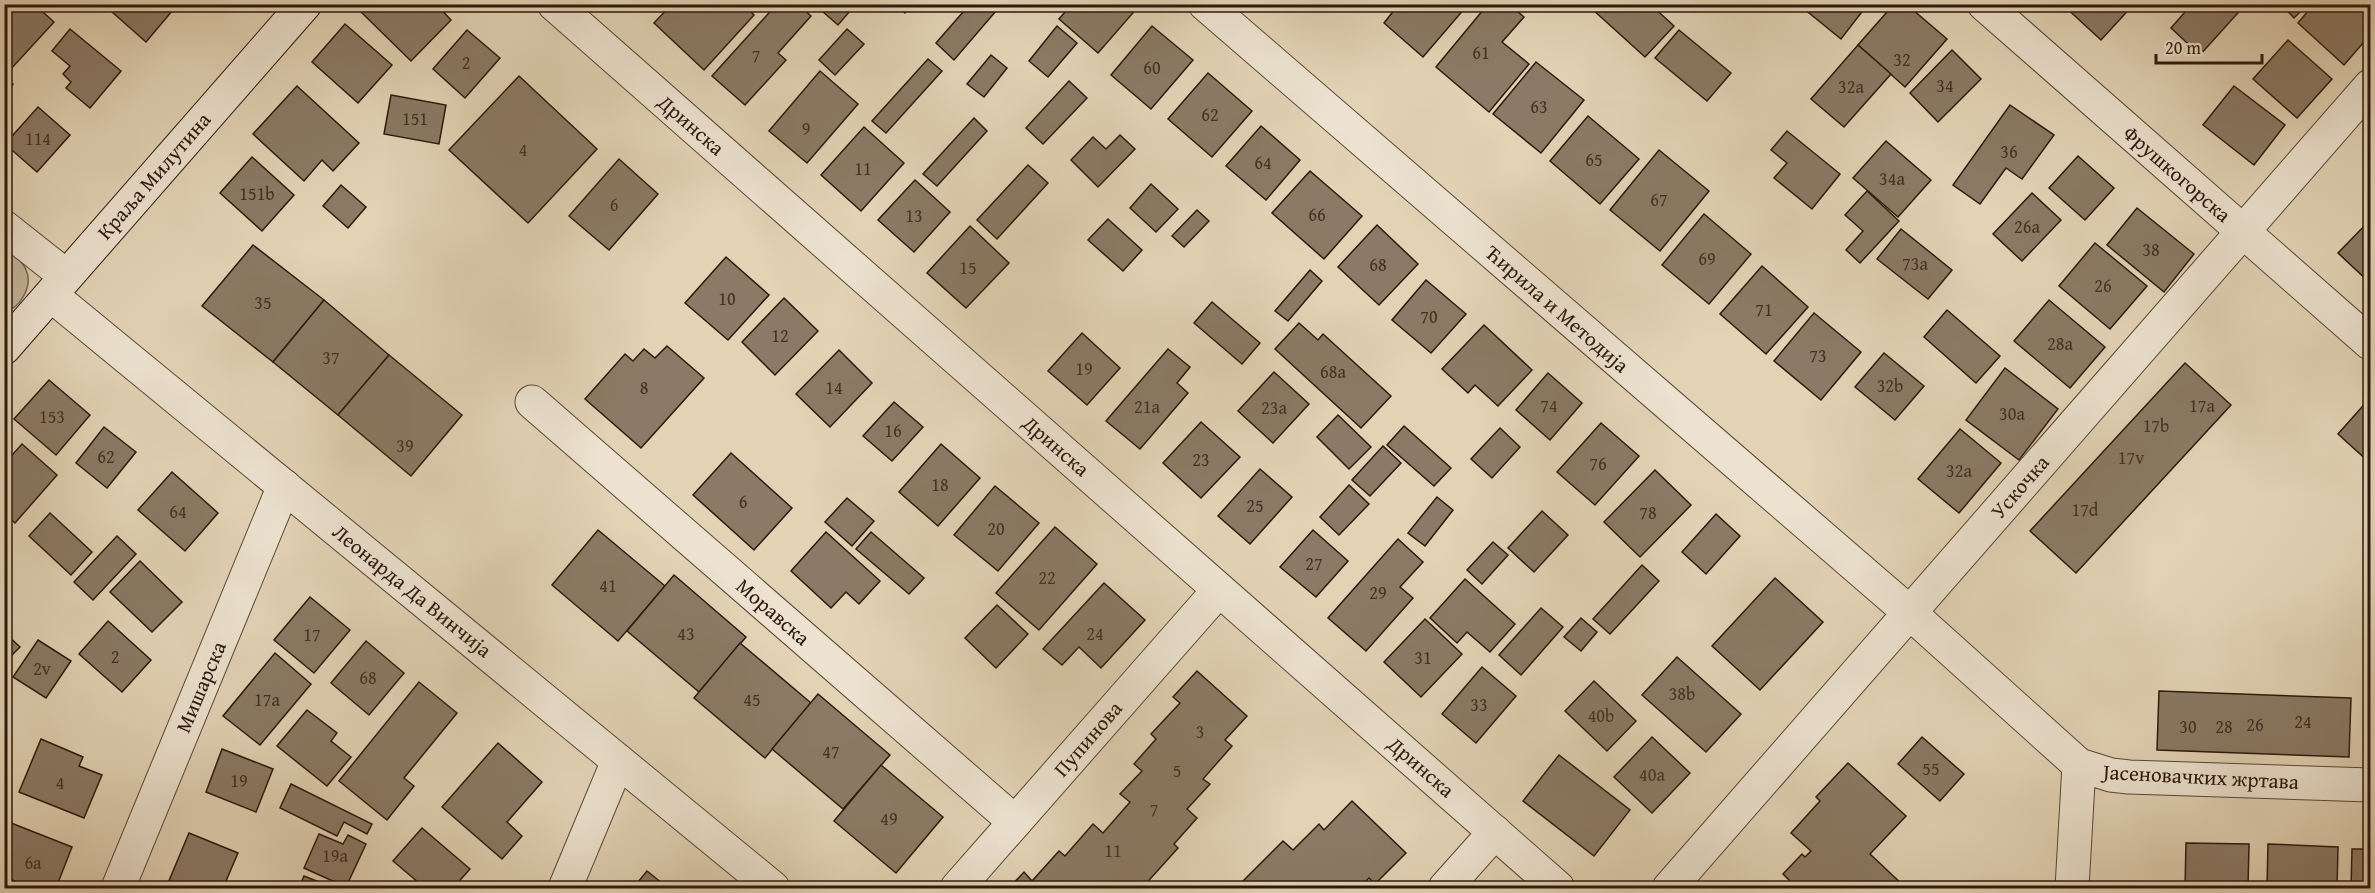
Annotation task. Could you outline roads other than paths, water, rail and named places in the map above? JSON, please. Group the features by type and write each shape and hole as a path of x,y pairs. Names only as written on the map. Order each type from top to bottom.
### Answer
{"street":[{"name":"Краља Милутина","path":"5,346 305,4"},
{"name":"Дринска","path":"554,4 1558,888"},
{"name":"Ћирила и Методија","path":"1205,4 1910,614"},
{"name":"Фрушкогорска","path":"1984,4 2370,343"},
{"name":"Ускочка","path":"1670,888 2370,86"},
{"name":"Леонарда Да Винчија","path":"4,227 58,285 284,486 773,888"},
{"name":"Моравска","path":"532,402 1015,822"},
{"name":"Мишарска","path":"117,888 284,486"},
{"name":"Пупинова","path":"957,888 1219,590"},
{"name":"Јасеновачких жртава","path":"1910,614 2079,765 2111,775 2129,777 2370,785"},
{"path":"564,888 618,761"},
{"path":"2072,888 2079,765"},
{"path":"1445,888 1494,832"}]}
